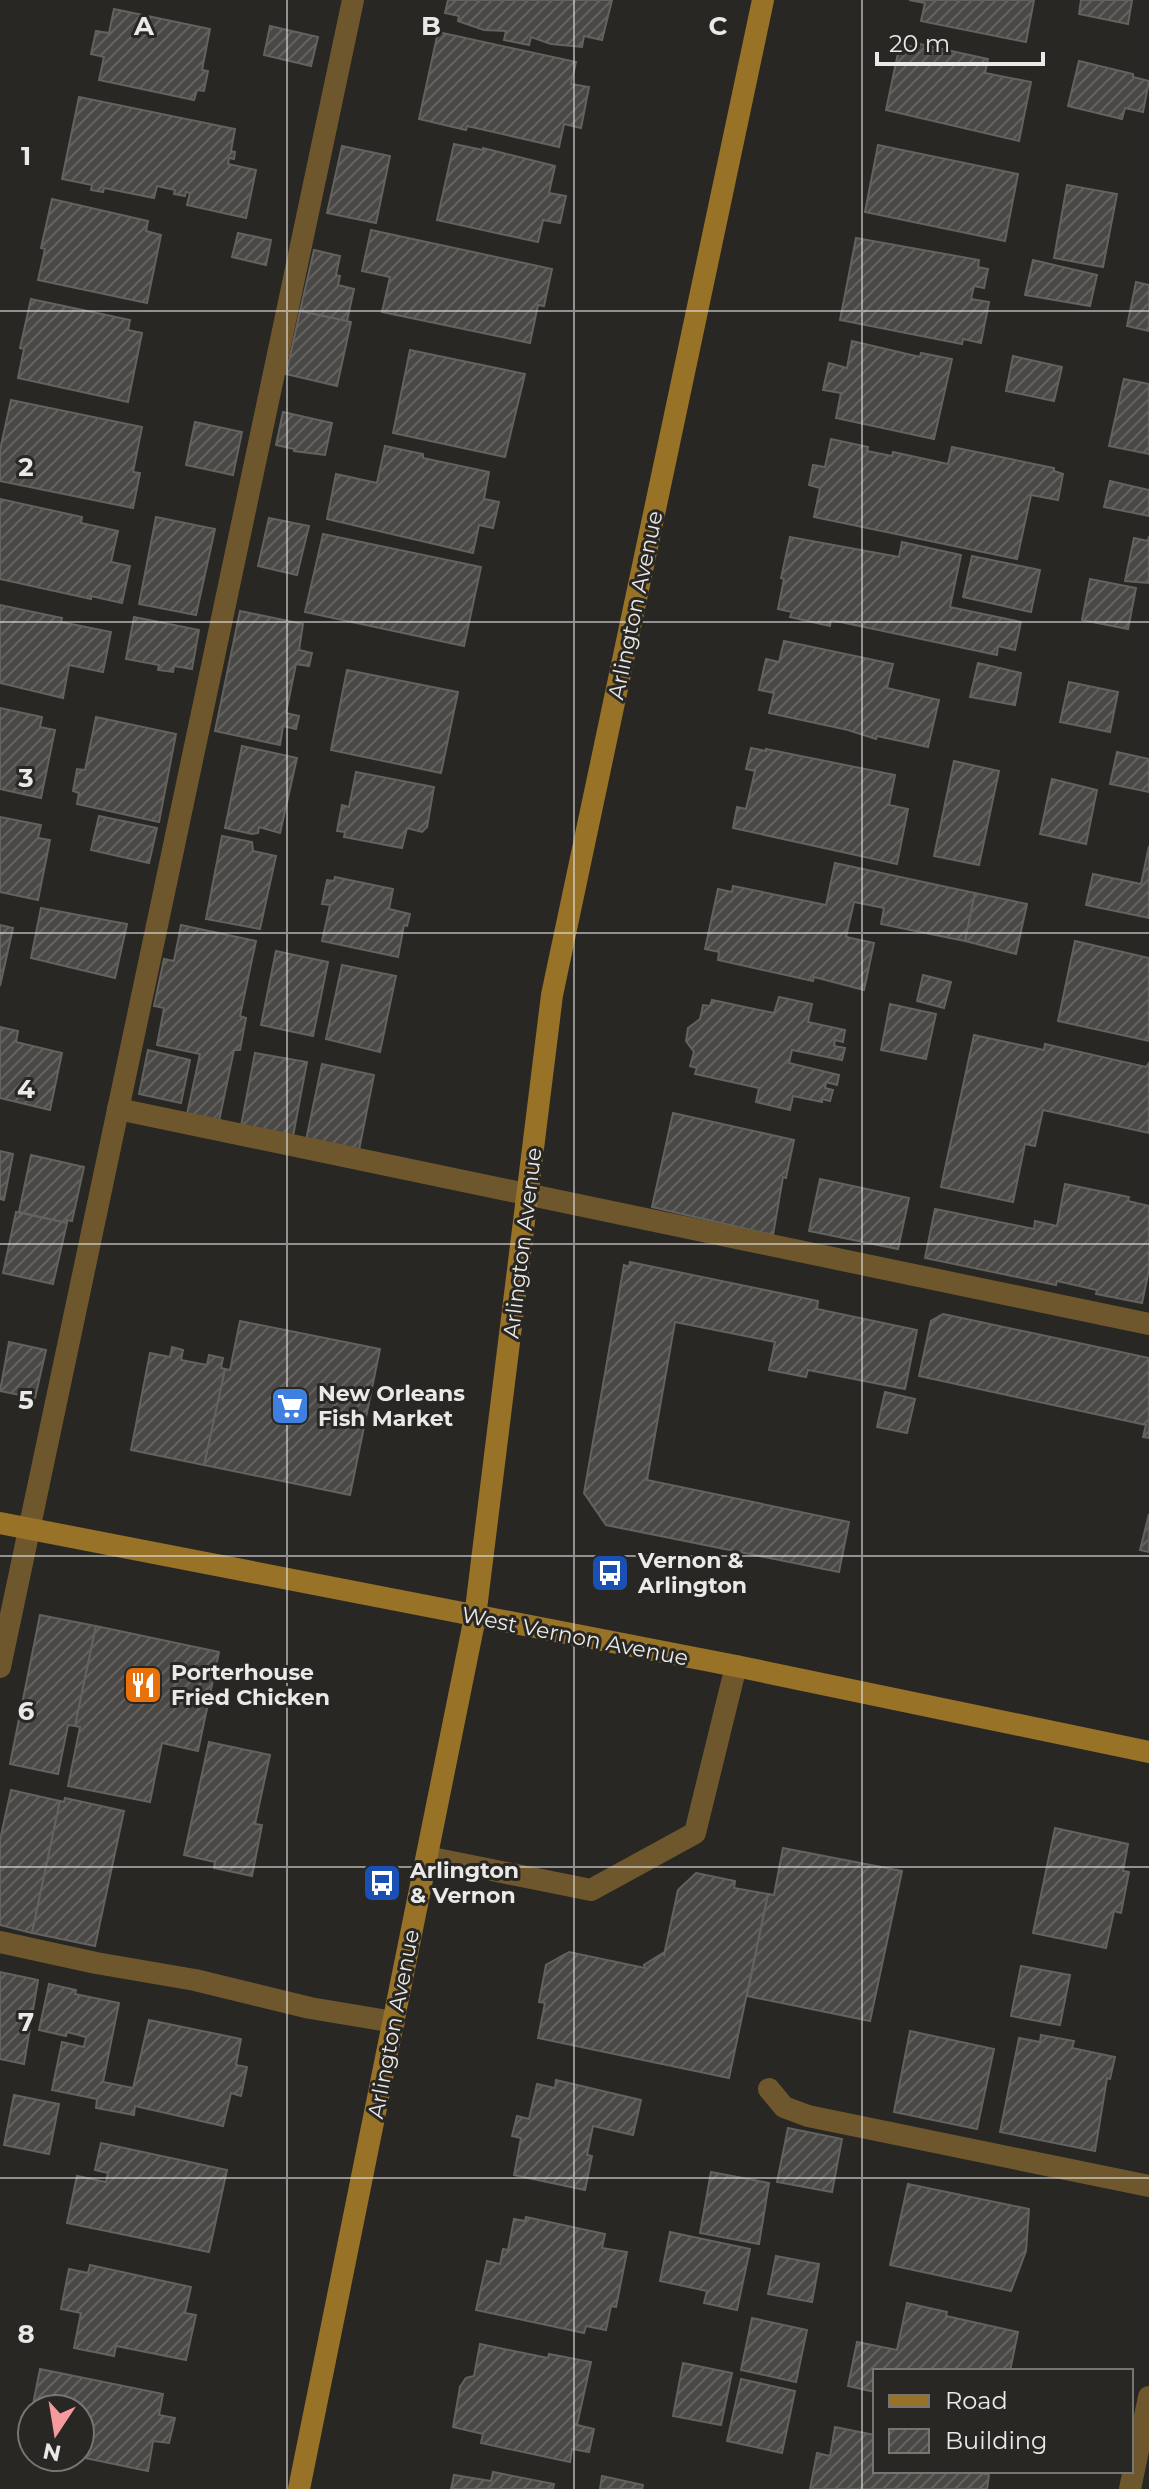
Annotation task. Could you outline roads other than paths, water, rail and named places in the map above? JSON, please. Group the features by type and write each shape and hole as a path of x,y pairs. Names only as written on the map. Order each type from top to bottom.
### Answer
{"main road":[{"name":"Arlington Avenue","path":"299,2489 475,1617 552,995 763,0"},
{"name":"West Vernon Avenue","path":"0,1523 736,1666 1149,1752"}],"street":[{"path":"0,1667 353,0"},
{"path":"118,1109 1149,1324"},
{"path":"427,1857 591,1890 695,1833 736,1666"},
{"path":"0,1942 195,1980 310,2008 394,2022"},
{"path":"769,2089 784,2107 808,2116 1149,2186"},
{"path":"1130,2489 1149,2397"}],"place":[{"name":"New Orleans Fish Market","path":"290,1406"},
{"name":"Vernon & Arlington","path":"610,1573"},
{"name":"Porterhouse Fried Chicken","path":"143,1685"},
{"name":"Arlington & Vernon","path":"382,1883"}]}
